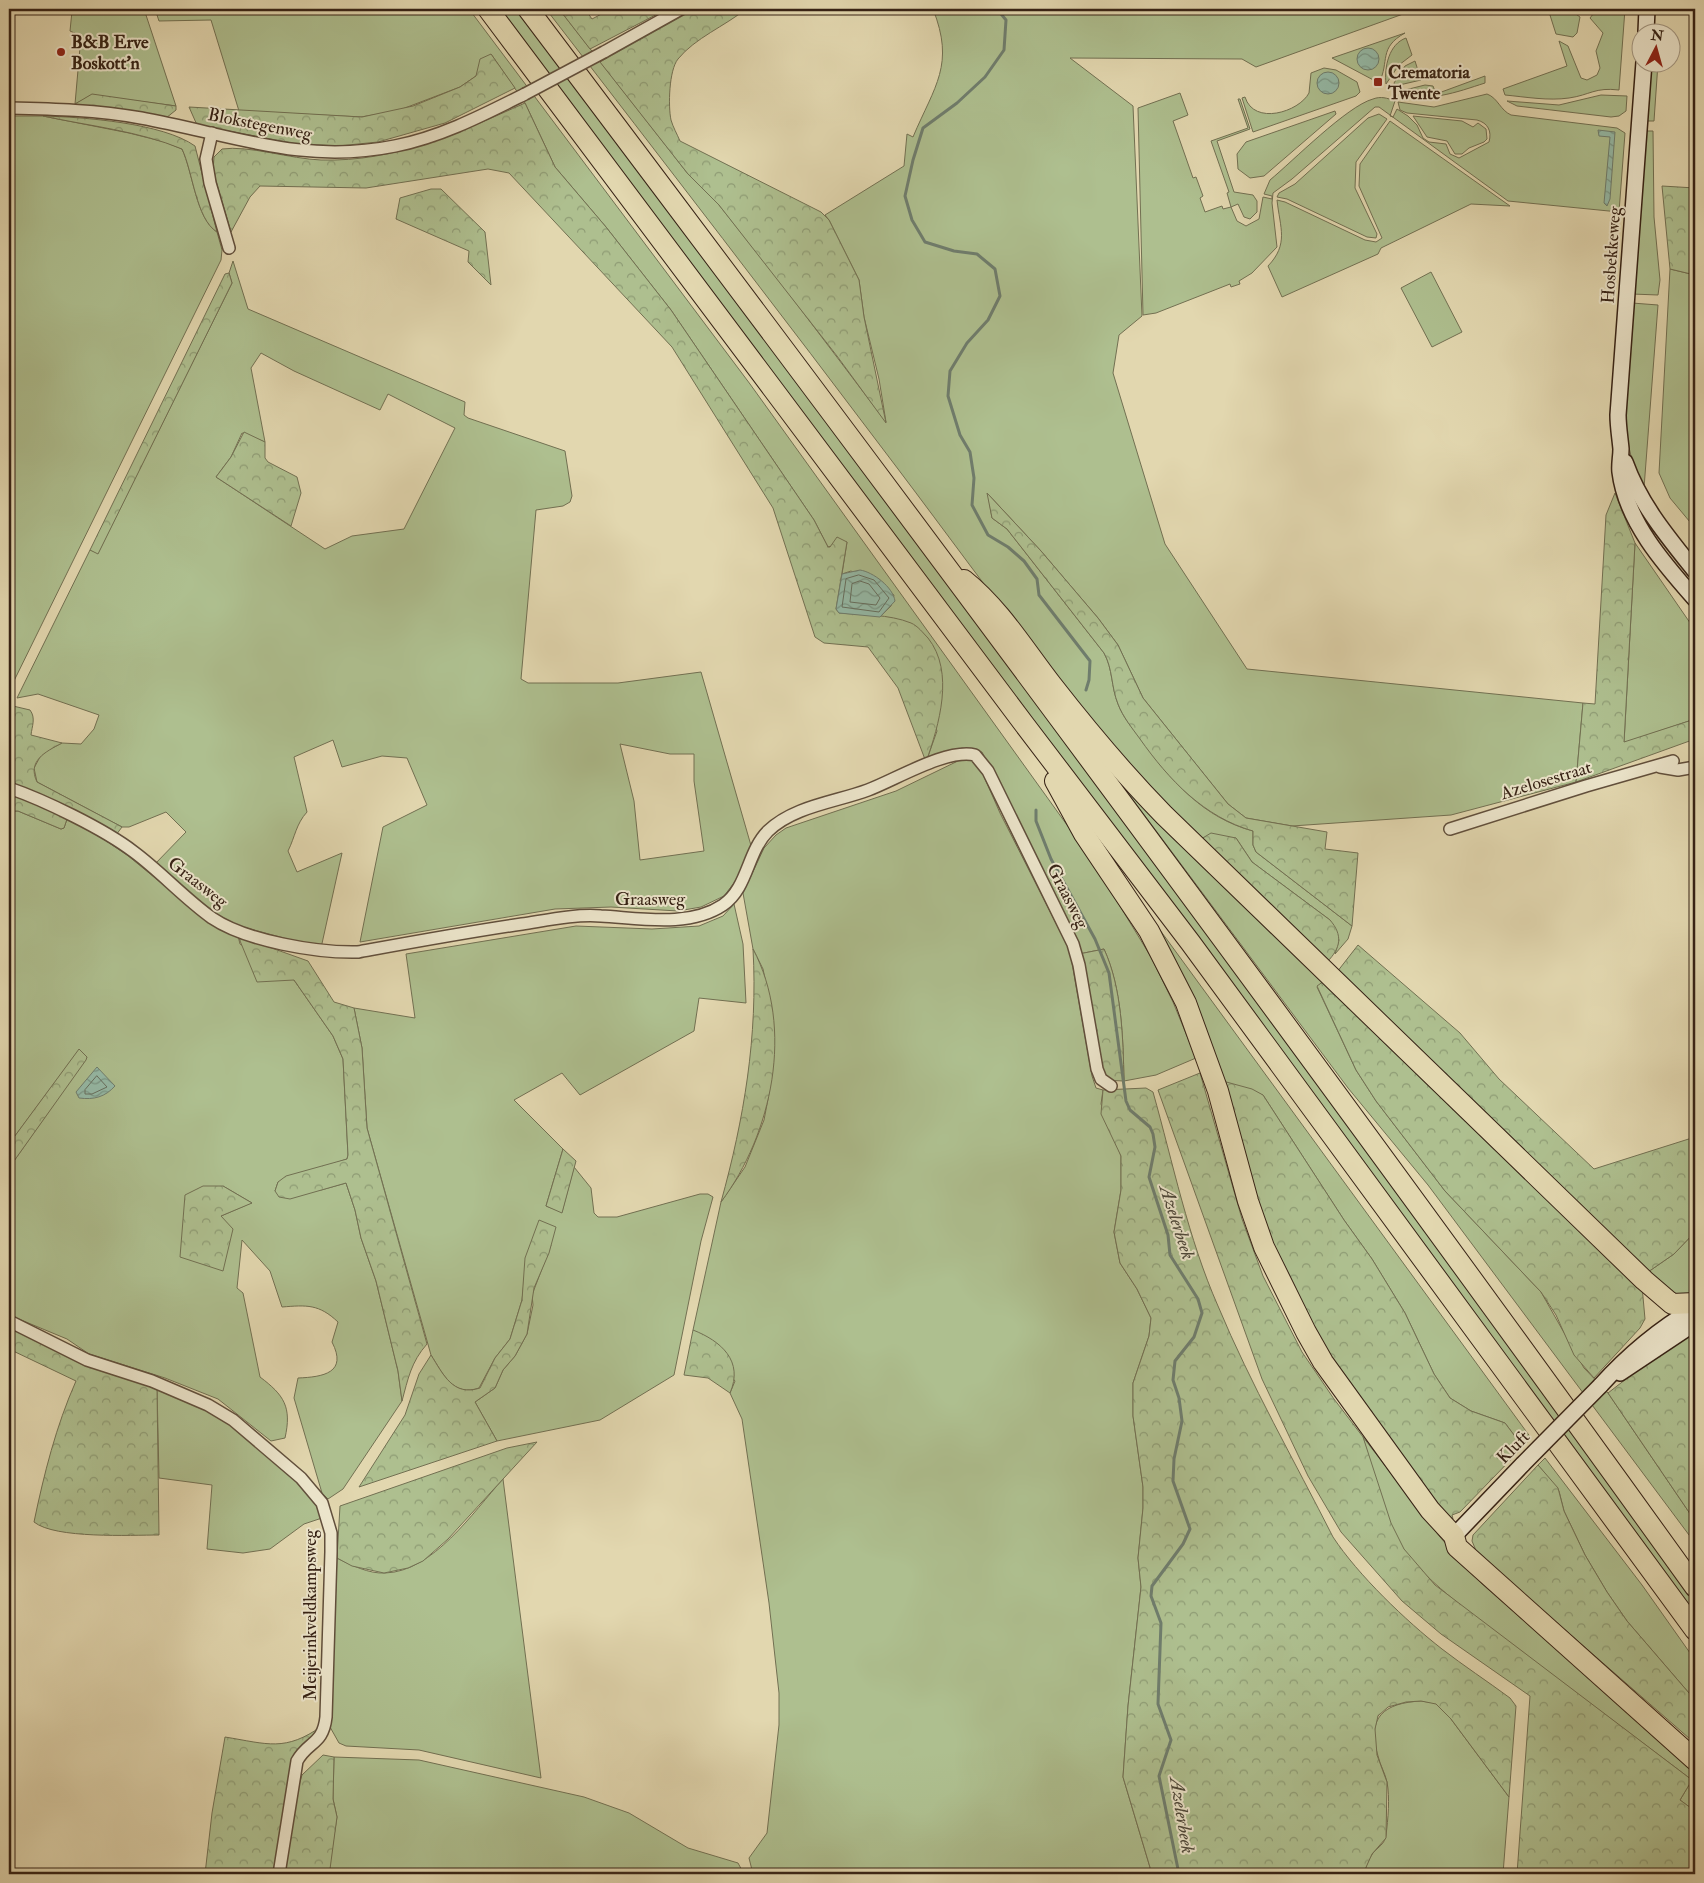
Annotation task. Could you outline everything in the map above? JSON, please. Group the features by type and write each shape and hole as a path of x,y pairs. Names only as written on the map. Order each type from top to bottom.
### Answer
{"highway":[{"path":"488,9 1024,724 1190,942 1695,1630"},
{"path":"528,9 942,562 1490,1302 1695,1587"},
{"path":"942,562 987,598 1051,684 1120,769 1189,840 1644,1280 1672,1304 1695,1303"},
{"path":"1024,724 1084,834 1149,932 1186,1002 1218,1091 1248,1201 1264,1247 1323,1362 1430,1510 1454,1536 1457,1547 1472,1563 1626,1696 1695,1760"}],"main road":[{"path":"1646,22 1647,9"},
{"name":"Hosbekkeweg","path":"1643,72 1618,415 1621,449 1620,471 1624,488 1640,527 1667,566 1695,599"},
{"name":"Hosbekkeweg","path":"1621,449 1640,499 1695,571"},
{"name":"Kluft","path":"1454,1536 1623,1360 1648,1339 1695,1308"},
{"name":"Kluft","path":"1600,1386 1695,1323"}],"street":[{"name":"Blokstegenweg","path":"9,108 103,112 212,133 296,152 352,152 394,147 442,133 525,94 681,9"},
{"path":"212,133 206,159 210,183 229,248"},
{"name":"Graasweg","path":"9,788 92,826 122,844 200,909 221,923 247,934 316,951 358,952 483,929 575,916 652,920 688,918 702,914 724,905 735,894 763,836 784,820 814,807 871,789 928,764 959,755 975,755 988,771 1073,944 1079,965 1097,1069 1101,1079 1111,1086"},
{"name":"Azelosestraat","path":"1450,829 1654,766 1673,762"},
{"name":"Azelosestraat","path":"1654,766 1678,770 1695,767"},
{"name":"Meijerinkveldkampsweg","path":"9,1321 87,1360 152,1381 208,1405 233,1420 269,1449 301,1478 322,1503 331,1533 326,1717 323,1734 301,1754 297,1761 279,1874"}],"green space":[{"path":"67,9 144,9 176,106 92,95 75,104 81,36 70,31 72,11"},
{"path":"155,9 469,9 750,384 1090,857 1151,957 1173,1002 1196,1058 1156,1075 1124,1081 1122,1030 1118,997 1115,980 1104,949 1079,954 1077,943 982,752 962,748 926,762 937,731 897,619 880,617 891,606 894,595 851,571 842,574 847,542 828,547 814,520 671,310 606,227 555,167 525,103 491,54 476,76 460,87 397,111 361,117 239,111 211,20 159,21"},
{"path":"500,9 516,9 842,439 1695,1595 1695,1621 1059,755"},
{"path":"546,9 559,9 688,174 719,205 774,274 886,422 879,379 864,317 859,280 825,215 904,166 907,134 913,137 935,88 942,60 939,28 933,9 1417,9 1256,67 1242,59 1070,58 1133,106 1142,316 1119,335 1113,373 1165,544 1247,669 1583,703 1576,782 1451,815 1292,826 1246,818 1228,804 1143,698 1118,645 1098,618 1041,551 988,494 992,518 1007,529 1104,653 1109,665 1120,709 1154,757 1190,797 1204,808 1235,825 1253,831 1253,845 1256,852 1352,926 1348,939 1335,954 1339,940 1330,920 1252,862 1236,838 1201,839 1159,797 1080,707 1006,613 811,354"},
{"path":"559,9 585,9 592,19 611,9 667,9 590,49"},
{"path":"695,9 746,9 701,38 675,64 671,79 670,106 671,120 680,141 821,212 829,220 859,280 864,317 886,423 837,356 719,205 688,174 600,62"},
{"path":"1558,9 1570,10 1580,17 1577,33 1573,37 1556,34 1549,12"},
{"path":"1597,9 1625,9 1619,90 1598,90 1576,97 1561,99 1505,95 1503,89 1567,66 1559,41 1568,46 1581,78 1587,80 1597,75 1600,68 1596,51 1603,33 1590,18"},
{"path":"1405,33 1391,44 1386,55 1379,83 1332,58"},
{"path":"1406,38 1412,55 1399,65 1386,84 1386,70 1389,57 1395,45"},
{"path":"491,54 515,88 445,123 378,142 338,146 297,144 197,125 189,107 362,117 413,106 460,87 476,76 480,59"},
{"path":"1415,61 1421,80 1395,86 1394,83 1405,66"},
{"path":"1324,68 1336,70 1357,82 1360,92 1356,96 1253,132 1242,98 1245,97 1250,106 1257,111 1277,113 1287,110 1304,100 1309,93 1311,73"},
{"path":"1649,72 1657,72 1654,121 1645,121"},
{"path":"1485,76 1485,83 1464,90 1430,97 1419,97 1397,92 1425,85 1433,86 1436,94"},
{"path":"1180,93 1188,115 1173,121 1193,178 1196,177 1203,196 1200,198 1205,212 1222,206 1223,209 1231,207 1237,221 1246,226 1259,219 1263,197 1272,199 1272,196 1264,194 1270,180 1320,135 1349,112 1373,99 1387,98 1395,101 1390,115 1379,107 1375,107 1292,179 1273,193 1272,203 1277,247 1252,273 1239,281 1240,284 1231,287 1230,284 1156,313 1143,315 1138,108"},
{"path":"92,94 176,106 176,110 166,118 75,104"},
{"path":"1487,94 1494,98 1511,115 1617,128 1625,133 1619,212 1508,201 1392,117 1397,109 1417,125 1423,138 1429,142 1446,144 1450,154 1459,158 1489,142 1489,131 1486,125 1477,120 1407,113 1400,110 1398,102 1434,107"},
{"path":"1601,95 1627,96 1626,111 1619,116 1611,117 1517,106 1507,101 1559,105"},
{"path":"1238,99 1240,99 1250,129 1217,141 1234,192 1253,195 1257,201 1257,212 1250,219 1244,217 1238,204 1231,207 1227,193 1229,192 1211,141 1248,128"},
{"path":"525,103 555,167 606,227 671,310 814,520 828,547 837,537 847,542 836,609 839,613 875,615 903,620 916,626 928,638 936,652 943,682 936,732 926,762 898,688 868,647 824,643 815,637 773,508 672,347 509,173 488,169 366,188 260,186 250,197 231,232 213,171 214,157 222,149 257,150 321,160 375,156 426,144"},
{"path":"1335,111 1336,114 1264,176 1250,178 1238,169 1237,154 1246,142"},
{"path":"1379,114 1387,119 1356,162 1355,188 1377,234 1376,238 1367,237 1287,199 1277,197 1279,193 1295,184 1368,118"},
{"path":"9,116 43,116 129,133 165,142 182,149 204,217 217,232 222,250 221,260 9,691"},
{"path":"43,116 100,120 143,127 181,138 195,146 217,232 204,217 182,149 131,133"},
{"path":"1413,116 1462,121 1473,127 1478,123 1486,129 1487,139 1469,148 1462,154 1455,154 1447,141 1427,137"},
{"path":"1390,121 1510,206 1471,204 1381,248 1378,254 1282,297 1268,266 1275,258 1281,243 1282,235 1277,200 1365,240 1376,242 1382,238 1359,186 1360,164"},
{"path":"1645,131 1653,131 1654,217 1660,280 1658,295 1632,294"},
{"path":"1662,186 1695,188 1695,275 1670,269"},
{"path":"431,189 441,189 485,232 491,285 468,262 469,251 396,219 400,198"},
{"path":"233,261 248,309 465,402 464,415 468,418 565,451 572,496 570,502 563,506 536,510 521,679 528,683 618,683 701,672 752,849 737,879 724,896 701,907 678,911 611,907 555,909 360,942 383,827 427,805 407,758 382,756 342,767 333,740 294,757 307,812 298,826 288,851 297,872 342,853 321,948 239,926 216,914 154,865 186,832 166,812 129,827 122,827 37,782 34,768 40,757 46,751 62,743 81,744 94,729 99,715 38,694 17,698 90,550 98,553 232,283 229,273","holes":["261,353 294,371 380,410 388,394 455,428 404,529 352,536 325,549 216,477 231,457 242,433 265,442 251,368","620,744 670,754 694,754 694,781 704,851 640,860 634,801"]},
{"path":"1670,269 1695,275 1695,528 1670,498 1659,473"},
{"path":"1431,272 1462,332 1432,347 1401,288"},
{"path":"229,273 232,283 98,554 90,550 225,274"},
{"path":"1632,303 1658,305 1644,488 1635,469 1629,447 1626,423 1626,372"},
{"path":"244,432 265,442 265,458 268,462 297,477 301,493 291,526 216,477 231,457"},
{"path":"987,493 1041,551 1098,618 1118,645 1143,698 1228,804 1246,818 1327,832 1325,849 1358,853 1352,926 1256,852 1253,845 1253,831 1235,825 1203,807 1163,769 1131,727 1120,709 1109,665 1104,653 1007,529 992,518"},
{"path":"1615,493 1635,543 1624,742 1695,719 1695,739 1576,782 1583,703 1595,704 1606,515"},
{"path":"1635,543 1695,630 1695,719 1624,743"},
{"path":"13,706 30,710 32,713 31,735 62,743 39,758 34,768 37,782 122,827 116,835 9,782 8,733"},
{"path":"975,756 1000,813 1070,951 1092,1076 1096,1088 1103,1090 1101,1104 1121,1156 1121,1190 1114,1232 1120,1263 1137,1289 1151,1318 1149,1336 1133,1383 1133,1416 1143,1487 1138,1558 1141,1587 1128,1706 1123,1777 1152,1874 753,1874 749,1858 767,1833 779,1725 779,1693 769,1603 742,1419 730,1393 735,1381 693,1330 721,1202 745,1167 764,1120 773,1064 772,1012 763,969 753,949 743,893 764,848 776,835 786,828 896,791 962,759"},
{"path":"1113,773 1324,981 1317,987 1356,1070 1376,1101 1445,1191 1541,1292 1584,1368 1608,1393 1695,1521 1695,1543 1428,1185 1348,1088"},
{"path":"9,792 67,819 64,828 61,829 18,811 14,811 9,823"},
{"path":"14,811 18,811 61,829 64,828 67,819 96,834 127,855 208,921 238,936 240,944 294,980 333,1036 343,1059 347,1159 278,1182 275,1191 321,1190 346,1183 355,1210 361,1238 376,1281 398,1371 402,1401 343,1489 328,1499 322,1493 294,1398 298,1378 324,1374 335,1367 337,1361 336,1352 332,1342 338,1322 325,1312 312,1307 282,1307 270,1271 242,1240 237,1288 243,1293 260,1377 275,1390 284,1403 287,1418 285,1438 271,1441 218,1399 165,1378 89,1354 67,1339 9,1315 9,1168 87,1057 79,1050 9,1144 9,823","holes":["223,1186 251,1203 221,1216"]},
{"path":"1211,833 1236,838 1252,862 1330,920 1337,931 1339,941 1338,947 1327,962 1201,839"},
{"path":"1103,852 1531,1438 1523,1447 1505,1423 1471,1411 1450,1398 1434,1374 1405,1313 1372,1259 1344,1220 1263,1095 1219,1080"},
{"path":"734,904 743,944 746,1003 699,998 694,1031 580,1095 562,1073 514,1100 563,1149 546,1206 562,1212 574,1167 591,1188 594,1213 598,1217 617,1217 700,1194 708,1194 713,1197 701,1241 674,1375 600,1420 497,1441 475,1402 495,1388 503,1370 515,1356 527,1334 533,1305 532,1295 551,1245 525,1273 522,1300 510,1339 495,1358 479,1388 470,1390 456,1387 445,1376 431,1355 367,1128 362,1048 354,1008 415,1018 406,954 576,926 652,929 699,926 723,916"},
{"path":"238,936 308,961 334,1002 354,1008 362,1048 367,1128 427,1344 417,1357 408,1378 402,1401 398,1371 376,1281 361,1238 355,1210 346,1183 290,1199 279,1197 275,1191 278,1182 286,1176 347,1159 343,1059 333,1036 294,980 257,982"},
{"path":"1358,945 1460,1033 1499,1079 1594,1169 1695,1137 1695,1232 1674,1254 1648,1272 1337,972"},
{"path":"753,949 766,980 773,1012 775,1046 772,1080 765,1113 753,1145 739,1175 721,1202 743,1108 748,1077 753,1014"},
{"path":"1104,949 1115,980 1118,997 1122,1031 1124,1081 1101,1080 1079,954"},
{"path":"1324,981 1642,1286 1645,1319 1640,1328 1594,1378 1574,1355 1556,1315 1541,1292 1445,1191 1376,1101 1356,1070 1317,986"},
{"path":"79,1049 87,1057 86,1060 9,1168 9,1144"},
{"path":"1200,1073 1242,1219 1263,1276 1302,1352 1363,1437 1391,1523 1404,1549 1435,1585 1692,1780 1680,1800 1695,1811 1695,1874 1517,1874 1530,1696 1441,1634 1402,1601 1341,1532 1308,1476 1262,1379 1158,1090"},
{"path":"1219,1080 1252,1089 1263,1095 1344,1220 1372,1259 1405,1313 1434,1374 1450,1398 1471,1411 1505,1423 1523,1447 1460,1512 1452,1515 1453,1519 1436,1509 1357,1401 1282,1278"},
{"path":"1146,1088 1153,1092 1182,1200 1207,1280 1259,1394 1333,1537 1343,1552 1369,1582 1413,1625 1442,1649 1510,1698 1516,1706 1509,1797 1451,1719 1436,1704 1421,1701 1406,1702 1388,1707 1378,1716 1375,1729 1377,1755 1387,1782 1386,1838 1372,1854 1363,1874 1152,1874 1123,1777 1128,1706 1141,1587 1138,1558 1143,1487 1133,1416 1133,1383 1149,1336 1151,1318 1137,1289 1120,1263 1114,1232 1121,1190 1121,1156 1101,1114 1103,1090"},
{"path":"563,1149 576,1161 562,1213 546,1206"},
{"path":"203,1186 223,1186 252,1203 221,1216 233,1229 223,1271 180,1257 185,1195"},
{"path":"539,1220 556,1227 549,1253 534,1288 527,1334 515,1356 503,1370 495,1388 475,1402 497,1441 359,1487 405,1415 419,1374 431,1355 445,1376 456,1387 471,1390 480,1388 495,1358 510,1339 522,1300 525,1258"},
{"path":"1695,1232 1695,1296 1678,1297 1648,1272 1674,1254"},
{"path":"9,1326 157,1388 159,1535 75,1534 44,1527 34,1522 51,1450 62,1415 76,1381 9,1349"},
{"path":"693,1330 721,1346 732,1362 734,1382 730,1393 708,1378 684,1375"},
{"path":"1694,1331 1695,1521 1608,1393 1670,1345"},
{"path":"157,1388 172,1392 227,1421 301,1481 325,1517 304,1524 270,1549 243,1553 207,1549 212,1485 159,1478"},
{"path":"1363,1437 1440,1537 1481,1583 1695,1771 1695,1811 1680,1800 1692,1780 1465,1609 1425,1574 1404,1550 1391,1525"},
{"path":"537,1442 448,1539 423,1561 408,1568 384,1573 352,1566 337,1558 340,1506 507,1448"},
{"path":"1545,1458 1642,1585 1695,1660 1695,1700 1627,1621 1607,1592 1585,1555 1564,1511 1559,1491 1538,1465"},
{"path":"1538,1465 1558,1488 1564,1511 1585,1555 1607,1592 1627,1621 1695,1700 1695,1736 1690,1739 1477,1553 1472,1541 1473,1535"},
{"path":"503,1479 541,1778 419,1750 346,1746 339,1743 330,1727 337,1558 360,1568 379,1573 403,1570 419,1563 436,1552 451,1538"},
{"path":"1408,1702 1435,1703 1451,1719 1509,1797 1503,1874 1363,1874 1371,1855 1384,1841 1386,1835 1389,1801 1388,1788 1375,1743 1374,1731 1377,1722 1388,1709"},
{"path":"322,1726 296,1755 276,1874 205,1874 212,1813 225,1737 265,1743 286,1743 297,1740"},
{"path":"323,1755 334,1757 333,1799 337,1817 330,1869 328,1874 284,1874 294,1801 302,1775"},
{"path":"334,1757 419,1760 584,1797 629,1813 688,1848 738,1863 744,1874 328,1874 337,1817 333,1799"}],"water":[{"path":"1364,48 1372,48 1379,55 1379,63 1372,70 1364,70 1357,63 1357,55"},
{"path":"1324,72 1332,72 1339,79 1339,87 1332,94 1324,94 1317,87 1317,79"},
{"path":"1598,130 1615,132 1610,199 1607,206 1604,203 1610,137 1599,136"},
{"path":"860,570 882,581 891,591 895,601 880,617 839,613 836,609 842,574"},
{"path":"97,1067 115,1086 99,1097 90,1099 79,1098 76,1092"}],"waterway":[{"name":"Azelerbeek","path":"997,9 1006,20 1004,50 985,77 957,103 923,128 905,196 912,220 925,242 954,251 977,254 995,269 1000,296 988,320 967,343 950,371 948,396 960,435 970,452 974,478 972,505 988,535 1008,547 1024,561 1037,579 1039,595 1090,661 1089,680 1086,690"},
{"name":"Azelerbeek","path":"1036,810 1036,821 1051,859 1095,939 1109,973 1126,1101 1130,1110 1150,1127 1153,1134 1155,1147 1149,1177 1168,1235 1170,1255 1198,1299 1202,1313 1194,1337 1175,1361 1173,1380 1179,1398 1182,1421 1174,1459 1173,1481 1190,1529 1183,1544 1152,1586 1151,1596 1161,1623 1158,1704 1171,1740 1159,1776 1179,1874"}],"place":[{"name":"B&B Erve Boskott'n","path":"61,52"},
{"name":"Crematoria Twente","path":"1378,82"}]}
